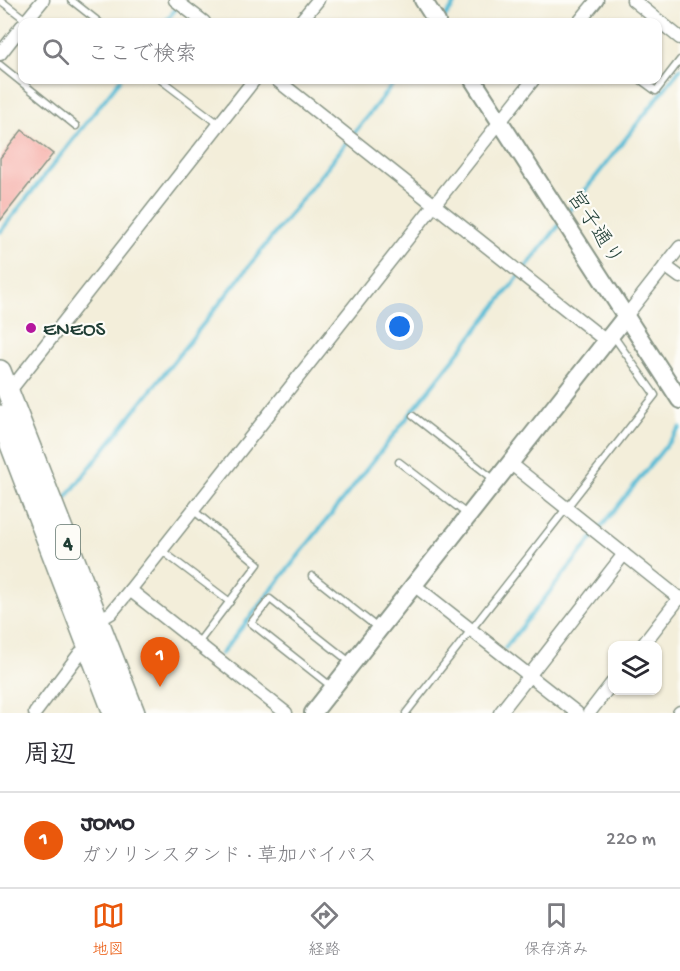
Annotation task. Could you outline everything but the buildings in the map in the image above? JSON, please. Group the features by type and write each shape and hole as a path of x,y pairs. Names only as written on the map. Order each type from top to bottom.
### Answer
{"highway":[{"name":"4","path":"0,371 134,713"},
{"name":"4","path":"0,416 114,713"}],"street":[{"path":"29,18 43,0"},
{"path":"175,0 199,18"},
{"path":"303,18 318,0"},
{"path":"423,0 434,18"},
{"path":"582,18 597,0"},
{"path":"633,0 655,18"},
{"path":"662,23 680,38"},
{"path":"0,56 18,32"},
{"path":"8,393 251,84"},
{"path":"283,84 434,204 609,338"},
{"name":"宮子通り","path":"476,84 680,400"},
{"path":"99,620 111,614 530,84"},
{"path":"313,713 680,247"},
{"path":"665,266 680,277"},
{"path":"510,463 680,598 645,641"},
{"path":"500,713 624,554"},
{"path":"414,585 577,713"},
{"path":"130,590 286,713"},
{"path":"35,713 80,653 90,648"},
{"path":"589,713 608,688"}],"lane":[{"path":"0,0 20,18"},
{"path":"71,0 94,18"},
{"path":"0,56 18,73"},
{"path":"662,83 680,60"},
{"path":"30,84 76,126"},
{"path":"166,84 219,124"},
{"path":"646,84 656,91 661,84"},
{"path":"406,713 655,396 609,338"},
{"path":"414,416 496,481"},
{"path":"399,462 469,516"},
{"path":"192,510 258,564 198,643"},
{"path":"161,550 230,602"},
{"path":"312,576 380,629"},
{"path":"333,688 251,623 270,599 352,663"}],"waterway":[{"path":"444,18 458,0"},
{"path":"168,18 179,5"},
{"path":"566,215 680,69"},
{"path":"0,232 117,84"},
{"path":"65,499 393,84"},
{"path":"221,654 560,224"},
{"path":"505,648 680,428"}],"place":[{"name":"ENEOS","path":"31,328"},
{"name":"JOMO","path":"160,687"}]}
